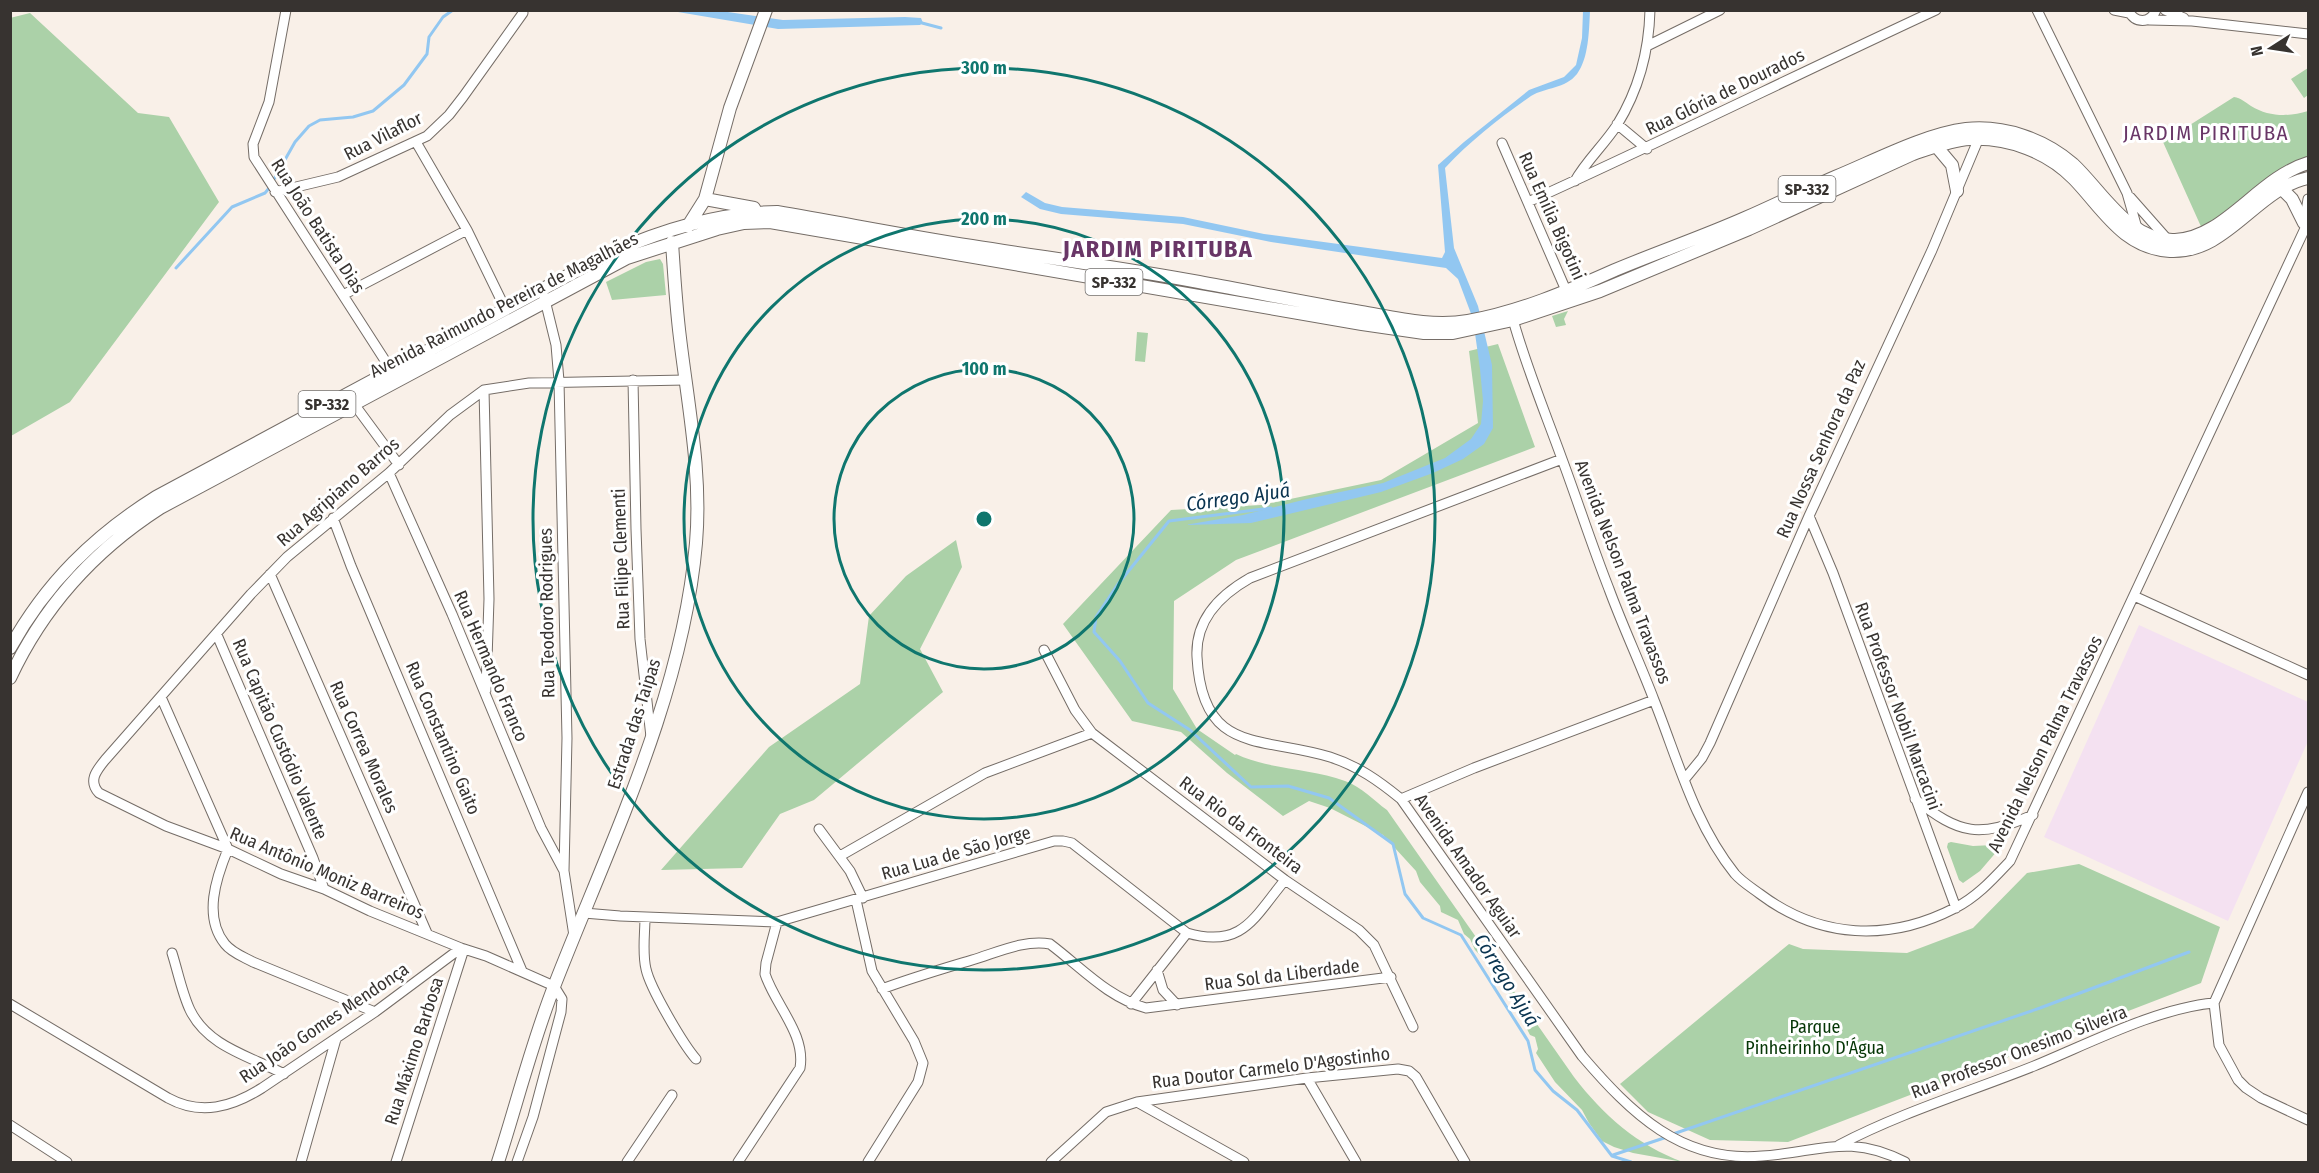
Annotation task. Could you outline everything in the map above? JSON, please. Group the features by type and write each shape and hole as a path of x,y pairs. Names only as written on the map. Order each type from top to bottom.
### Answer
{"main road":[{"path":"672,242 690,224 705,199 730,108 766,11"},
{"name":"Avenida Raimundo Pereira de Magalhães","path":"10,678 26,646 66,589 108,545 128,528 183,494 354,404 394,374 438,359 627,258 719,228 744,223 770,222 1371,326 1437,333 1511,315 1659,267 1936,146 1980,134 2002,130 2030,139 2063,156 2122,217 2147,234 2168,240 2205,233 2276,178 2292,168 2308,164"},
{"name":"Avenida Raimundo Pereira de Magalhães","path":"1569,296 1925,140 1954,131 1980,134 2048,157 2075,180 2121,232 2147,247 2169,251 2195,248 2216,238 2281,188 2308,178"},
{"path":"1936,146 1952,165 1958,191"},
{"path":"2281,188 2292,199 2305,226"},
{"path":"705,199 777,212"},
{"name":"Avenida Raimundo Pereira de Magalhães","path":"10,648 29,616 61,574 95,541 131,513 209,467 394,374 506,308 616,250 653,235 690,224 745,213 777,212 971,246 1124,268 1405,320 1469,326"},
{"name":"Estrada das Taipas","path":"498,1162 554,986 666,696 692,584 696,540 695,466 672,242"},
{"path":"649,249 673,265"},
{"path":"438,359 454,342 498,318 506,308"}],"street":[{"name":"Rua João Batista Dias","path":"286,10 269,102 254,144 254,157 394,374"},
{"path":"1575,181 1617,124 1639,77 1647,46 1650,10"},
{"path":"1647,46 1720,10"},
{"name":"Rua Glória de Dourados","path":"1528,202 1647,149 1827,60 1936,10"},
{"path":"2037,10 2127,193 2137,228"},
{"path":"2114,10 2128,12 2139,21 2192,21 2308,34"},
{"path":"2149,20 2157,10"},
{"path":"2164,10 2192,21"},
{"name":"Rua Vilaflor","path":"274,190 339,177 416,142 437,128 449,115 523,13"},
{"path":"1617,124 1647,149"},
{"name":"Rua Nossa Senhora da Paz","path":"1684,780 1698,764 1710,742 1809,516 1958,191 1980,134"},
{"path":"416,142 467,230 506,308"},
{"name":"Rua Emília Bigotini","path":"1502,143 1569,296"},
{"path":"2127,193 2168,240"},
{"name":"Avenida Nelson Palma Travassos","path":"1511,315 1609,590 1699,817 1712,842 1737,876 1772,903 1800,919 1857,932 1873,932 1916,924 1956,908 1983,890 2010,861 2217,421 2305,226 2308,199"},
{"path":"343,295 467,230"},
{"name":"Rua Teodoro Rodrigues","path":"542,289 556,345 559,381 567,747 564,871 574,939"},
{"name":"Rua Agripiano Barros","path":"93,783 97,770 270,574 333,518 399,465 450,415 484,390 506,385 559,381 686,380"},
{"name":"Rua Filipe Clementi","path":"633,381 638,603 643,678 651,736"},
{"path":"484,390 489,599 486,693"},
{"path":"354,404 399,465"},
{"name":"Avenida Amador Aguiar","path":"1562,459 1250,578 1230,589 1216,602 1206,618 1196,651 1198,680 1206,704 1218,721 1233,733 1250,741 1328,757 1352,765 1401,799 1582,1056 1616,1094 1659,1130 1682,1144 1736,1157 1763,1156 1839,1145 1870,1148 1905,1162"},
{"name":"Rua Hermando Franco","path":"389,473 486,693 536,818 564,871"},
{"name":"Rua Professor Nobil Marcacini","path":"1809,516 1833,573 1956,908"},
{"name":"Rua Constantino Gaito","path":"333,518 351,566 522,971"},
{"name":"Rua Correa Morales","path":"270,574 427,933"},
{"path":"2134,596 2308,675"},
{"name":"Rua Capitão Custódio Valente","path":"217,634 301,829 324,890"},
{"name":"Rua Rio da Fronteira","path":"1044,650 1074,710 1092,732 1285,880 1359,930 1374,945 1413,1027"},
{"path":"161,697 228,849 214,888 217,927 226,945 240,956 375,1011"},
{"path":"1401,799 1474,768 1654,700"},
{"path":"840,856 985,773 1092,732"},
{"name":"Rua Antônio Moniz Barreiros","path":"93,783 105,797 166,826 228,849 369,911 522,971 554,986"},
{"path":"2308,792 2214,1003 2219,1045 2238,1080 2261,1098 2308,1120"},
{"path":"1915,799 1958,828 1975,830 2007,826 2033,815"},
{"path":"819,829 840,856 859,899 867,955 882,988 914,1041 923,1063 918,1082 868,1162"},
{"name":"Rua Lua de São Jorge","path":"584,913 777,922 1063,841 1072,843 1187,933"},
{"path":"1131,1004 1187,933 1210,937 1240,932 1248,927 1285,880"},
{"path":"645,917 644,957 650,982 696,1059"},
{"path":"738,1162 800,1068 800,1046 765,974 777,922"},
{"name":"Rua Sol da Liberdade","path":"882,988 1032,943 1050,944 1093,980 1131,1004 1146,1008 1391,977"},
{"name":"Rua João Gomes Mendonça","path":"10,1004 151,1088 187,1106 209,1109 254,1093 336,1039 463,949"},
{"name":"Rua Máximo Barbosa","path":"396,1162 463,949"},
{"path":"172,953 188,1006 202,1029 226,1047 284,1074"},
{"path":"1157,970 1163,990 1177,1005"},
{"path":"518,1162 533,1117 561,1012 562,999 554,986"},
{"name":"Rua Professor Onesimo Silveira","path":"1839,1145 1897,1117 2161,1015 2196,1005 2214,1003"},
{"path":"301,1162 336,1039"},
{"name":"Rua Doutor Carmelo D'Agostinho","path":"1051,1162 1106,1112 1137,1101 1307,1078 1398,1069 1409,1071 1416,1077 1465,1162"},
{"path":"1307,1078 1356,1162"},
{"path":"627,1162 672,1095"},
{"path":"1137,1101 1244,1162"},
{"path":"10,1125 67,1162"}],"shaded area":[{"path":"2139,625 2308,702 2308,741 2228,921 2044,837"}],"green space":[{"path":"30,13 138,113 169,117 219,202 70,402 11,436 10,18"},
{"path":"2308,68 2308,95 2304,98 2291,79"},
{"path":"2234,97 2258,110 2272,114 2286,115 2308,111 2308,155 2304,161 2203,231 2163,142"},
{"path":"660,259 663,264 666,295 612,300 606,282 646,262"},
{"path":"1568,311 1564,319 1566,325 1556,327 1552,316"},
{"path":"1137,332 1148,333 1145,362 1135,361"},
{"path":"1498,344 1535,447 1236,560 1174,601 1173,689 1197,729 1235,755 1345,781 1362,790 1387,810 1585,1091 1622,1128 1651,1147 1683,1162 1633,1153 1602,1141 1582,1110 1555,1082 1536,1053 1538,1049 1535,1037 1530,1035 1511,997 1487,962 1475,950 1458,920 1441,912 1440,906 1420,882 1416,871 1383,835 1330,808 1309,801 1283,816 1227,773 1181,732 1132,721 1063,624 1171,510 1261,505 1381,480 1478,423 1469,351"},
{"path":"956,540 962,567 920,649 943,692 814,800 780,814 742,868 661,870 769,747 860,684 869,616 906,576"},
{"path":"1951,842 1973,846 1993,845 1998,847 1998,850 1980,871 1963,883 1959,880 1947,847"},
{"name":"Parque Pinheirinho D'Água","path":"2079,864 2220,927 2201,983 1788,1142 1710,1140 1648,1112 1620,1084 1789,944 1803,949 1907,953 1973,928 2027,873"}],"water":[{"path":"672,11 721,11 783,20 905,17 921,18 923,23 920,25 778,29"},
{"path":"1583,11 1590,11 1589,35 1584,60 1577,74 1561,85 1531,96 1475,139 1445,168 1454,248 1478,306 1492,365 1493,428 1484,444 1463,459 1433,473 1381,492 1251,523 1185,525 1243,515 1383,483 1445,458 1471,439 1481,424 1483,401 1473,319 1458,279 1446,268 1271,242 1183,224 1061,214 1040,209 1021,197 1026,192 1045,203 1062,207 1183,217 1264,234 1442,258 1445,252 1438,165 1529,90 1564,77 1576,65 1582,38"}],"waterway":[{"path":"273,181 295,142 309,126 320,120 353,117 373,111 404,85 427,54 429,37 443,17 453,10"},
{"path":"922,23 941,28"},
{"path":"176,268 232,207 265,193 270,187"},
{"name":"Córrego Ajuá","path":"1271,508 1169,521 1118,584 1096,617 1094,632 1120,661 1148,703 1190,730 1251,787 1288,786 1329,798 1393,844 1405,894 1423,918 1461,935 1528,1041 1535,1070 1553,1091 1577,1110 1612,1156 1631,1162"},
{"path":"1673,1134 2040,1008 2189,952"},
{"path":"1613,1155 1667,1137"}],"district":[{"name":"JARDIM PIRITUBA","path":"2206,133"},
{"name":"JARDIM PIRITUBA","path":"1158,249"}]}
